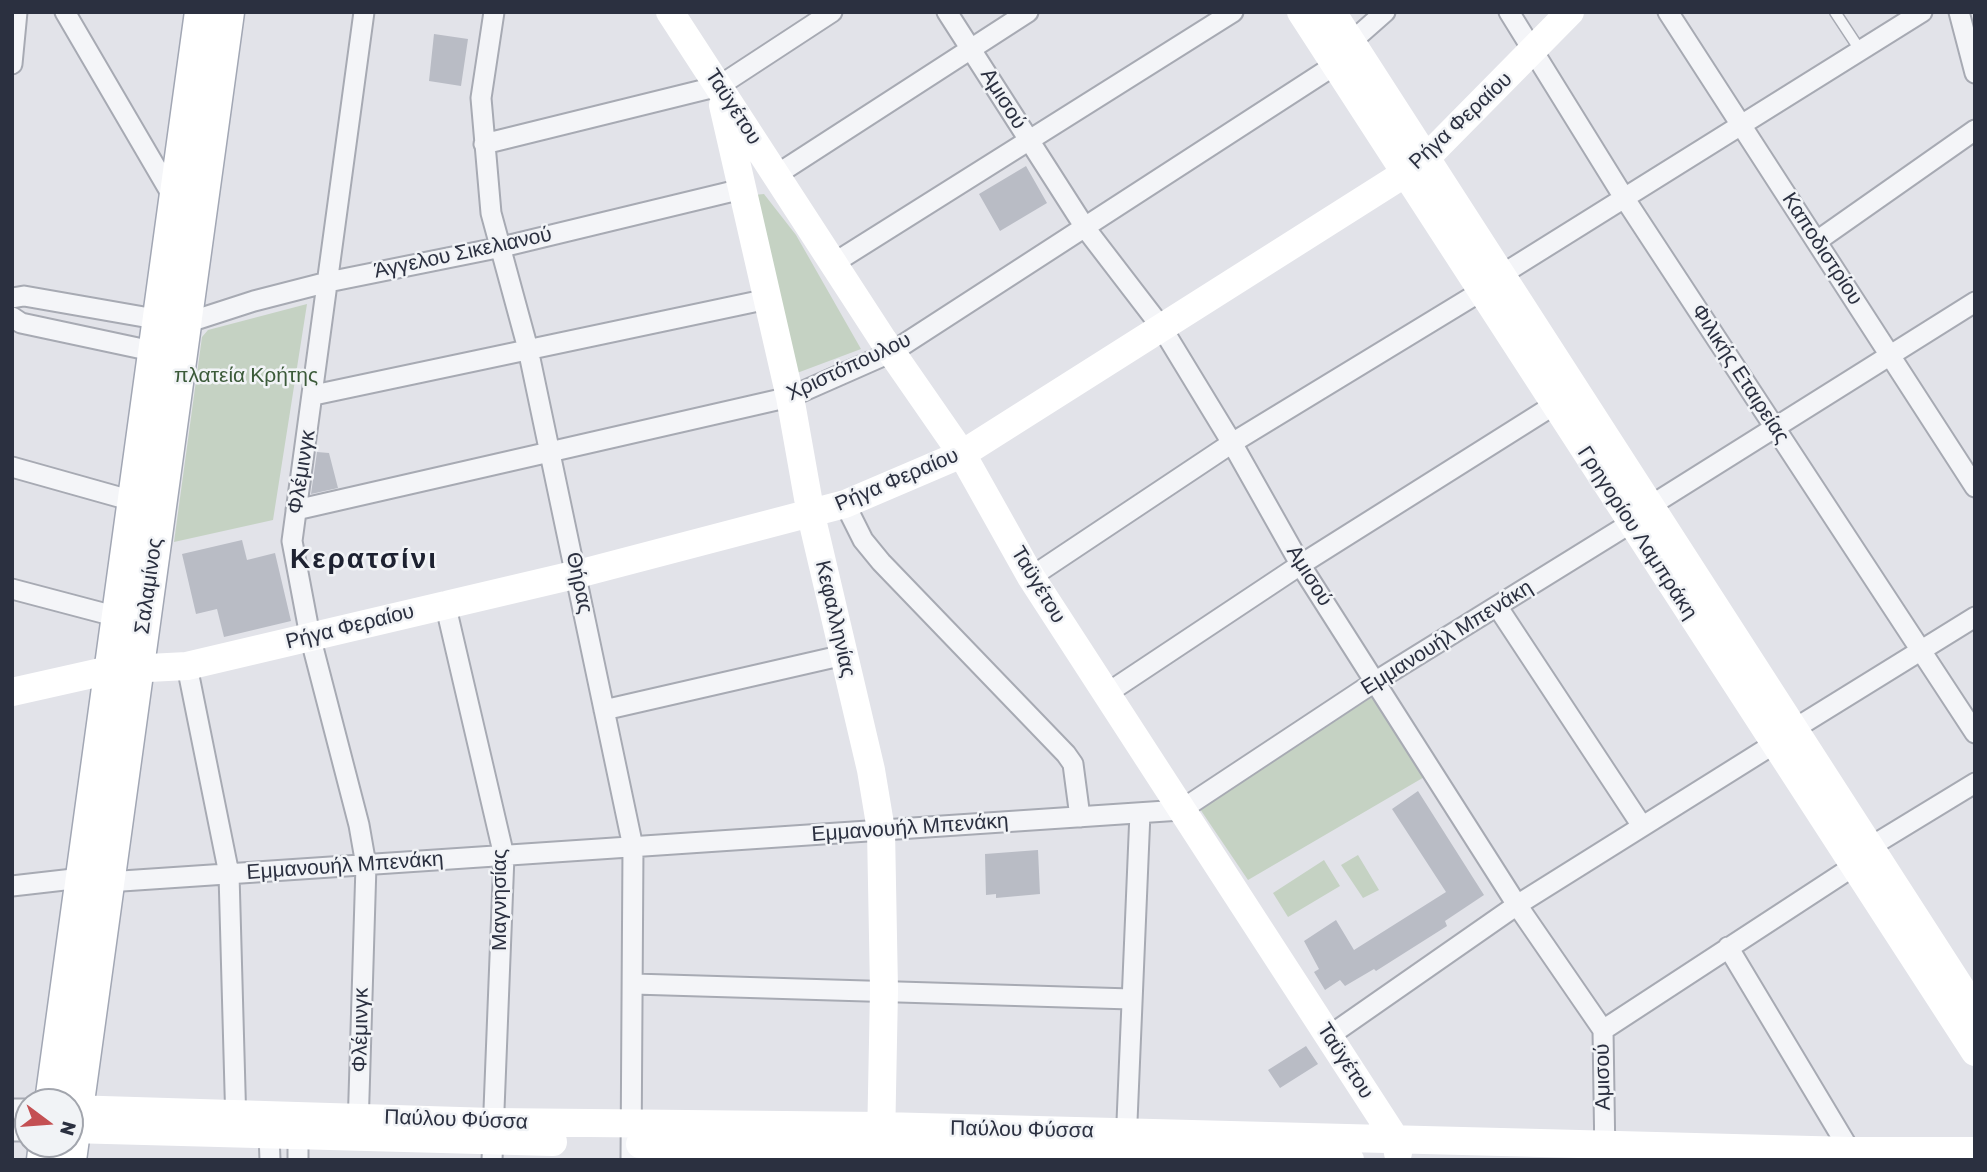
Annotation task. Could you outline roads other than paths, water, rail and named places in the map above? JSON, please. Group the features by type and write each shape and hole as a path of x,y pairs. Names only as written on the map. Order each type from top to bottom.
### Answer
{"main road":[{"name":"Σαλαμίνος","path":"71,1088 94,880 171,322 228,12"},
{"name":"Σαλαμίνος","path":"94,880 133,755 139,712 124,669 118,617 152,351 171,322 176,203 195,18"}],"street":[{"path":"12,64 17,12"},
{"path":"65,12 176,203"},
{"name":"Φλέμινγκ","path":"358,1127 366,865 359,825 310,636 292,541 314,396 364,12"},
{"name":"Θήρας","path":"494,12 481,98 491,213 528,349 578,574 633,847 632,1143"},
{"name":"Ταϋγέτου","path":"670,12 892,352 962,454 1031,577 1329,1036 1397,1150"},
{"path":"484,144 719,86 832,12"},
{"name":"Αμισού","path":"947,12 1086,229 1162,328 1232,443 1300,565 1517,905 1603,1030 1605,1152"},
{"path":"776,175 1028,12"},
{"path":"834,263 1031,142 1233,12"},
{"name":"Γρηγορίου Λαμπράκη","path":"1301,12 1335,65 1415,166 1491,283 1862,856 1975,1052"},
{"name":"Γρηγορίου Λαμπράκη","path":"1332,12 1351,42 1415,166"},
{"path":"1351,42 1385,12"},
{"name":"Φιλικής Εταιρείας","path":"1509,12 1623,196 1975,733"},
{"name":"Ρήγα Φεραίου","path":"12,692 124,669 187,666 445,603 578,574 811,515 845,504 962,454 1415,166 1534,51 1570,12"},
{"name":"Καποδιστρίου","path":"1668,12 1975,487"},
{"path":"1031,577 1232,443 1491,283 1623,196 1743,125 1922,12"},
{"path":"1959,12 1974,68"},
{"name":"Χριστόπουλου","path":"296,510 790,397 892,352 1086,229 1335,65"},
{"name":"Κεφαλληνίας","path":"719,86 790,397 811,515 871,770 881,830 884,990 881,1144"},
{"path":"1817,241 1975,130"},
{"name":"Άγγελου Σικελιανού","path":"171,322 328,282 502,247 742,189"},
{"name":"Γρηγορίου Λαμπράκη","path":"1491,283 1554,405 1641,515"},
{"path":"12,298 24,296 171,322"},
{"path":"314,396 768,299"},
{"name":"Εμμανουήλ Μπενάκη","path":"12,886 229,874 1181,810 1376,681 1975,302"},
{"path":"12,317 22,323 152,351"},
{"path":"1106,694 1300,565 1554,405"},
{"path":"12,467 133,501"},
{"path":"845,504 863,540 881,562 1066,754 1073,764 1080,817"},
{"path":"12,589 118,617"},
{"name":"Μαγνησίας","path":"445,603 504,856 492,1141"},
{"path":"1497,606 1642,827"},
{"path":"1329,1036 1517,905 1975,617"},
{"path":"604,710 844,655"},
{"path":"187,666 229,874 236,1124"},
{"path":"1603,1030 1975,783"},
{"path":"1126,1148 1140,813"},
{"name":"Γρηγορίου Λαμπράκη","path":"1862,856 1975,1010"},
{"path":"1728,947 1850,1157"},
{"path":"634,984 1131,999"},
{"name":"Παύλου Φύσσα","path":"84,1116 358,1127 492,1141 1605,1152 1850,1157 1975,1151"},
{"name":"Παύλου Φύσσα","path":"236,1124 270,1147 298,1148 358,1127"},
{"name":"Παύλου Φύσσα","path":"1126,1148 1350,1160"}],"lane":[{"path":"1835,12 1860,50"}],"district":[{"name":"Κερατσίνι","path":"364,560"}],"park label":[{"name":"πλατεία Κρήτης","path":"246,376"}]}
